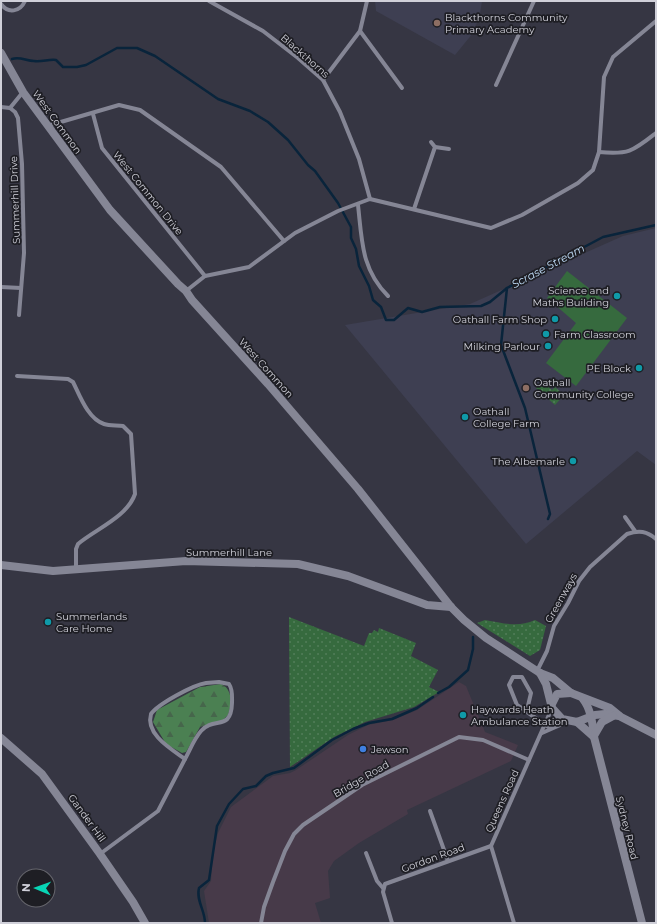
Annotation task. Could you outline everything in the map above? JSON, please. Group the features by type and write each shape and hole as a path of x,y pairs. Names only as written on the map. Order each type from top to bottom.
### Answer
{"main road":[{"name":"West Common","path":"1,53 23,92 46,126 110,210 173,280 186,291 192,300 268,384 358,489 451,607 486,638 538,672 553,678 571,693 610,708 617,716 656,735"},
{"name":"Summerhill Lane","path":"1,565 35,570 76,570 186,561 298,564 348,576 427,605 451,607"},
{"path":"538,672 546,684 552,706 557,715 582,718 604,714 617,716"},
{"path":"552,706 557,694 571,693"},
{"path":"583,698 582,718 594,737 602,722 617,716"},
{"name":"Sydney Road","path":"582,718 594,737 642,923"},
{"name":"Gander Hill","path":"1,738 42,774 100,854 144,921"}],"street":[{"path":"1,4 8,10 13,11 22,7 25,1"},
{"name":"Blackthorns","path":"209,1 263,31 298,58 323,80 340,112 359,159 370,199"},
{"path":"323,80 360,31 367,1"},
{"path":"496,85 534,1"},
{"path":"186,291 205,276 249,267 301,229 338,211 358,205 370,199 491,228 522,215 578,183 593,170 599,152 604,77 613,57 656,22"},
{"path":"360,31 402,88"},
{"path":"1,107 10,108 23,92"},
{"path":"46,126 93,114 119,105 140,110 221,167 284,241"},
{"name":"Summerhill Drive","path":"10,108 15,112 18,118 20,131 24,253 19,315"},
{"name":"West Common Drive","path":"93,114 102,148 205,276"},
{"path":"599,152 620,154 636,149 656,133"},
{"path":"431,142 435,147 449,149"},
{"path":"414,209 435,147"},
{"path":"358,205 367,265 380,288 388,296"},
{"path":"1,287 21,288"},
{"path":"17,376 68,379 73,382 91,415 97,421 108,425 123,426 131,434 135,494 132,502 125,510 78,544 76,549 76,570"},
{"path":"625,517 635,531 650,534 656,539"},
{"name":"Greenways","path":"538,672 547,651 554,626 583,575 627,534 635,531"},
{"path":"527,710 531,693 522,677 513,677 509,685 515,701 520,708 527,710 532,718 550,728"},
{"path":"100,854 158,811 201,731 230,718 232,713 232,692 229,684 219,682 198,685 160,705 151,714 151,724 163,744 185,759"},
{"name":"Queens Road","path":"514,923 491,846 542,733 552,706"},
{"path":"542,733 550,728 582,718"},
{"name":"Bridge Road","path":"261,923 273,882 290,840 294,834 303,825 362,785 459,737 483,740 529,760"},
{"path":"430,811 448,861"},
{"name":"Gordon Road","path":"383,888 384,884 491,846"},
{"path":"366,853 377,881 383,888 392,923"}],"shaded area":[{"name":"Blackthorns Community Primary Academy","path":"375,1 482,1 480,14 473,33 455,55 376,11"},
{"name":"Oathall Community College","path":"656,228 656,465 637,451 526,544 345,325 470,304 623,236"},
{"path":"459,682 466,686 485,732 518,745 511,761 407,810 408,814 359,843 334,861 328,871 330,898 315,903 321,923 209,923 204,891 211,881 213,852 218,833 231,807 273,776 290,773 296,770 348,735 368,725 393,720 417,710"}],"green space":[{"path":"567,271 627,318 576,386 546,363 576,323 547,298"},
{"path":"542,381 552,390 555,387 564,395 555,405 536,388"},
{"path":"289,617 364,646 369,633 372,633 374,630 378,632 379,628 416,643 411,656 438,670 429,687 439,692 414,707 365,722 334,737 290,767"},
{"path":"485,620 523,624 535,620 546,626 540,650 530,656 477,623"},
{"path":"221,684 225,686 230,693 231,702 228,715 222,721 200,727 186,752 182,753 166,744 153,722 157,710 200,687"}],"waterway":[{"path":"12,59 18,58 31,61 56,60 63,67 77,67 86,65 117,48 137,48 155,56 218,99 250,111 268,122 288,140 308,165 315,171 338,203 351,227 351,238 356,249 359,266 369,286 373,300 381,307 386,320 394,320 408,308 422,312 440,307 481,306 490,302 507,288"},
{"name":"Scrase Stream","path":"548,519 550,514 525,408 501,345 507,288 603,237 656,225"},
{"name":"Scrase Stream","path":"438,693 449,687 468,670 473,649 473,637"},
{"name":"Scrase Stream","path":"205,923 198,893 199,888 209,880 217,826 229,804 243,789 256,786 266,776 273,773 294,768 332,740 353,729 369,723 392,719 417,708 433,697"}],"place":[{"name":"Blackthorns Community Primary Academy","path":"437,23"},
{"name":"Science and Maths Building","path":"617,296"},
{"name":"Oathall Farm Shop","path":"555,319"},
{"name":"Farm Classroom","path":"546,334"},
{"name":"Milking Parlour","path":"548,346"},
{"name":"PE Block","path":"639,368"},
{"name":"Oathall Community College","path":"526,388"},
{"name":"Oathall College Farm","path":"465,417"},
{"name":"The Albemarle","path":"573,461"},
{"name":"Summerlands Care Home","path":"48,622"},
{"name":"Haywards Heath Ambulance Station","path":"463,715"},
{"name":"Jewson","path":"363,749"}]}
